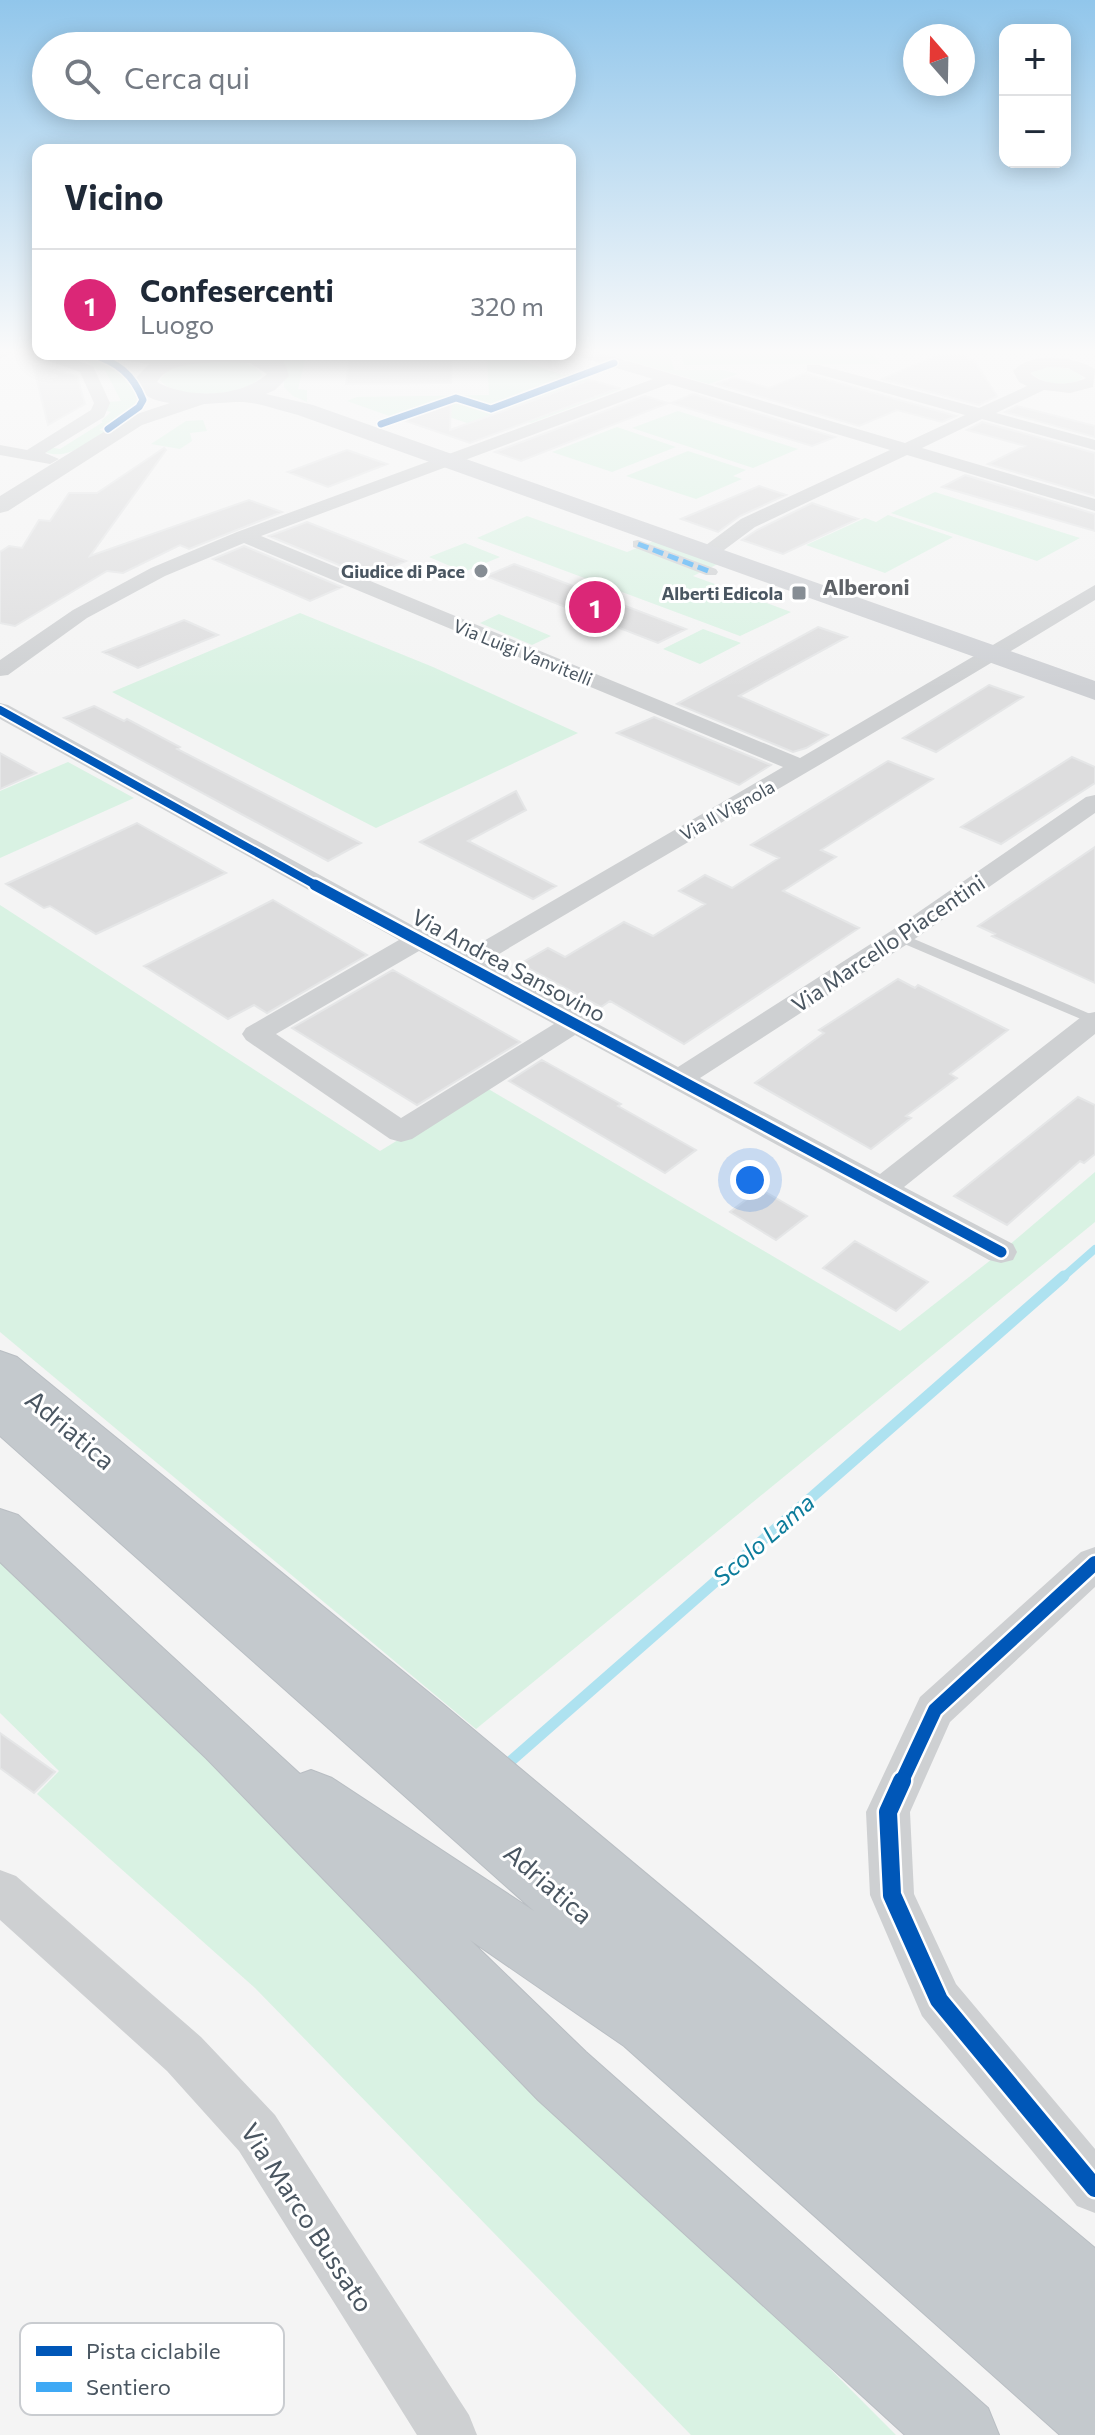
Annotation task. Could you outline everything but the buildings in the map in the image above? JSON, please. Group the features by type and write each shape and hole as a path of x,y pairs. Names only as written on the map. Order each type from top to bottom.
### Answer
{"highway":[{"name":"Adriatica","path":"0,1369 409,1736 515,1827 1095,2295"},
{"name":"Adriatica","path":"0,1408 409,1736"},
{"path":"0,1530 226,1740 562,2076 961,2435"},
{"path":"226,1740 647,2023 1095,2416"},
{"name":"Adriatica","path":"515,1827 1095,2360"}],"main road":[{"path":"455,462 673,540 710,562 1095,691"}],"street":[{"path":"66,462 73,463"},
{"path":"0,670 126,587 244,536 446,462"},
{"path":"638,544 710,562 723,539 748,523 880,462"},
{"path":"945,462 1095,505"},
{"path":"0,506 73,463"},
{"path":"673,540 708,535 748,523"},
{"name":"Via Luigi Vanvitelli","path":"244,536 802,767"},
{"name":"Via Il Vignola","path":"465,963 880,722 1095,591"},
{"name":"Via Andrea Sansovino","path":"0,710 1001,1252"},
{"name":"Via Marcello Piacentini","path":"679,1079 900,937 1095,802"},
{"name":"Via Andrea Sansovino","path":"420,939 256,1034 401,1132 575,1023"},
{"path":"882,1188 1095,1020"},
{"path":"1095,1563 935,1710 888,1812 892,1895 939,2000 1095,2188"},
{"name":"Via Marco Bussato","path":"0,1891 184,2054 257,2133 449,2435"}],"lane":[{"path":"900,937 1095,1020"}],"green space":[{"path":"581,462 639,462 612,472"},
{"path":"662,462 720,462 746,470 733,476 742,479 696,499 626,476"},
{"path":"734,462 768,462 753,468"},
{"path":"935,492 1080,538 1037,561 891,513"},
{"path":"888,515 953,537 885,573 806,545 865,518 876,522"},
{"path":"527,516 627,552 654,541 718,564 693,576 791,612 740,636 477,538"},
{"path":"465,543 500,557 464,572 429,557"},
{"path":"300,613 433,667 578,733 376,828 112,692"},
{"path":"499,614 551,636 532,645 480,623"},
{"path":"703,629 741,643 700,664 663,649"},
{"path":"68,762 134,798 0,858 0,791"},
{"path":"0,905 380,1151 485,1087 900,1331 1001,1252 1095,1172 1095,1222 476,1729 0,1332"},
{"path":"0,1561 61,1616 567,2105 896,2435 691,2435 255,1988 37,1794 59,1771 0,1713"}],"waterway":[{"name":"Scolo Lama","path":"1062,1278 1095,1249"},
{"name":"Scolo Lama","path":"504,1767 1064,1276"}],"marked path":[{"path":"638,544 711,572"}],"cycle path":[{"path":"0,710 279,865 1001,1252"},
{"path":"1095,1563 935,1710 888,1812 892,1895 939,2000 1095,2188"}],"place":[{"name":"Giudice di Pace","path":"481,571"},
{"name":"Alberti Edicola","path":"799,593"},
{"name":"Confesercenti","path":"595,607"}],"district":[{"name":"Alberoni","path":"866,586"}]}
